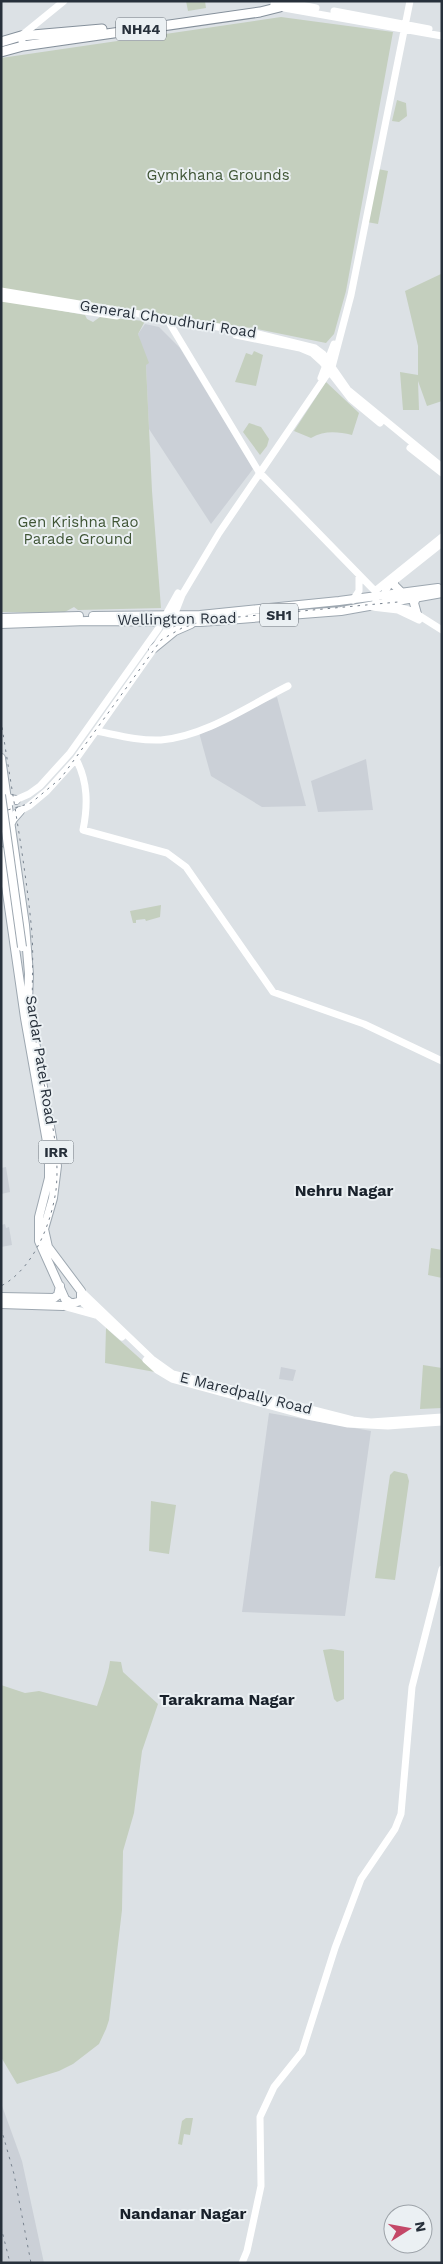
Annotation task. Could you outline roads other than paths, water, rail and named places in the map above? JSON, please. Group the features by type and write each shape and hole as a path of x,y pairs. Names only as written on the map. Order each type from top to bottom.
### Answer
{"highway":[{"name":"NH44","path":"1,42 22,36 66,33 154,22 278,3"},
{"name":"NH44","path":"1,52 23,46 260,12 278,3"}],"main road":[{"path":"23,46 22,36 64,1"},
{"path":"334,351 335,339 349,291 408,1"},
{"path":"278,3 403,26 442,31"},
{"path":"403,26 442,36"},
{"path":"258,470 330,369 351,295 403,26"},
{"name":"General Choudhuri Road","path":"1,291 23,298 300,348 318,357 348,390 442,467"},
{"name":"General Choudhuri Road","path":"1,298 23,298 254,334 315,348 323,354 330,369"},
{"path":"170,324 258,470 376,597 442,537"},
{"path":"315,348 328,346 335,339"},
{"path":"10,827 12,819 47,791 76,759 154,649 208,544 318,383 330,369"},
{"path":"330,369 351,399 442,473"},
{"path":"431,624 417,614 385,599 388,586 394,580 442,543"},
{"path":"353,600 359,591 360,583 358,576"},
{"path":"394,580 394,585 401,592"},
{"name":"SH1","path":"385,599 401,592 442,588"},
{"name":"SH1","path":"1,618 169,618 376,597 385,599 442,593"},
{"path":"417,614 414,603 418,596"},
{"name":"Wellington Road","path":"1,624 169,618 201,622 341,611 368,606 376,597"},
{"path":"368,606 398,610 442,630"},
{"path":"20,812 13,808 7,800 40,786 70,753 169,618"},
{"path":"154,649 175,631 201,622"},
{"path":"96,731 128,738 160,740 186,734 220,721 288,686"},
{"name":"Sardar Patel Road","path":"1,758 7,800 5,815 10,827 25,925 29,974 28,1002 57,1166 53,1198 44,1229 45,1239 61,1266 81,1291"},
{"path":"76,759 82,771 87,799 83,830 167,853 186,867 273,992 364,1024 442,1061"},
{"name":"IRR","path":"7,800 21,948 22,990"},
{"path":"5,815 20,812"},
{"name":"IRR","path":"10,827 6,820 1,820 28,1002"},
{"name":"Sardar Patel Road","path":"1,851 50,1164 50,1178 39,1217 38,1236 60,1282 65,1299 73,1305"},
{"path":"1,1297 54,1298 60,1290 60,1282"},
{"path":"1,1304 73,1305 81,1301 81,1291"},
{"name":"E Maredpally Road","path":"81,1291 152,1360 173,1374 353,1420 371,1422 441,1420"},
{"name":"E Maredpally Road","path":"81,1301 157,1370 172,1379 308,1416 348,1424 388,1426 441,1420"},
{"path":"63,1306 97,1316"},
{"path":"242,2263 248,2251 261,2186 260,2117 274,2087 302,2052 335,1948 362,1879 395,1829 401,1814 412,1687 442,1569"}],"railway":[{"path":"1,812 31,803 61,778 161,640 182,628 206,620 398,602"},
{"path":"1,720 28,898 32,936 34,1025 40,1066 53,1128 57,1170 54,1203 39,1245 22,1269 1,1286"},
{"path":"1,2128 14,2174 31,2263"},
{"path":"1,2227 10,2263"}],"district":[{"name":"Nehru Nagar","path":"344,1190"},
{"name":"Tarakrama Nagar","path":"227,1699"},
{"name":"Nandanar Nagar","path":"183,2213"}],"park label":[{"name":"Gymkhana Grounds","path":"218,175"},
{"name":"Gen Krishna Rao Parade Ground","path":"78,530"}]}
